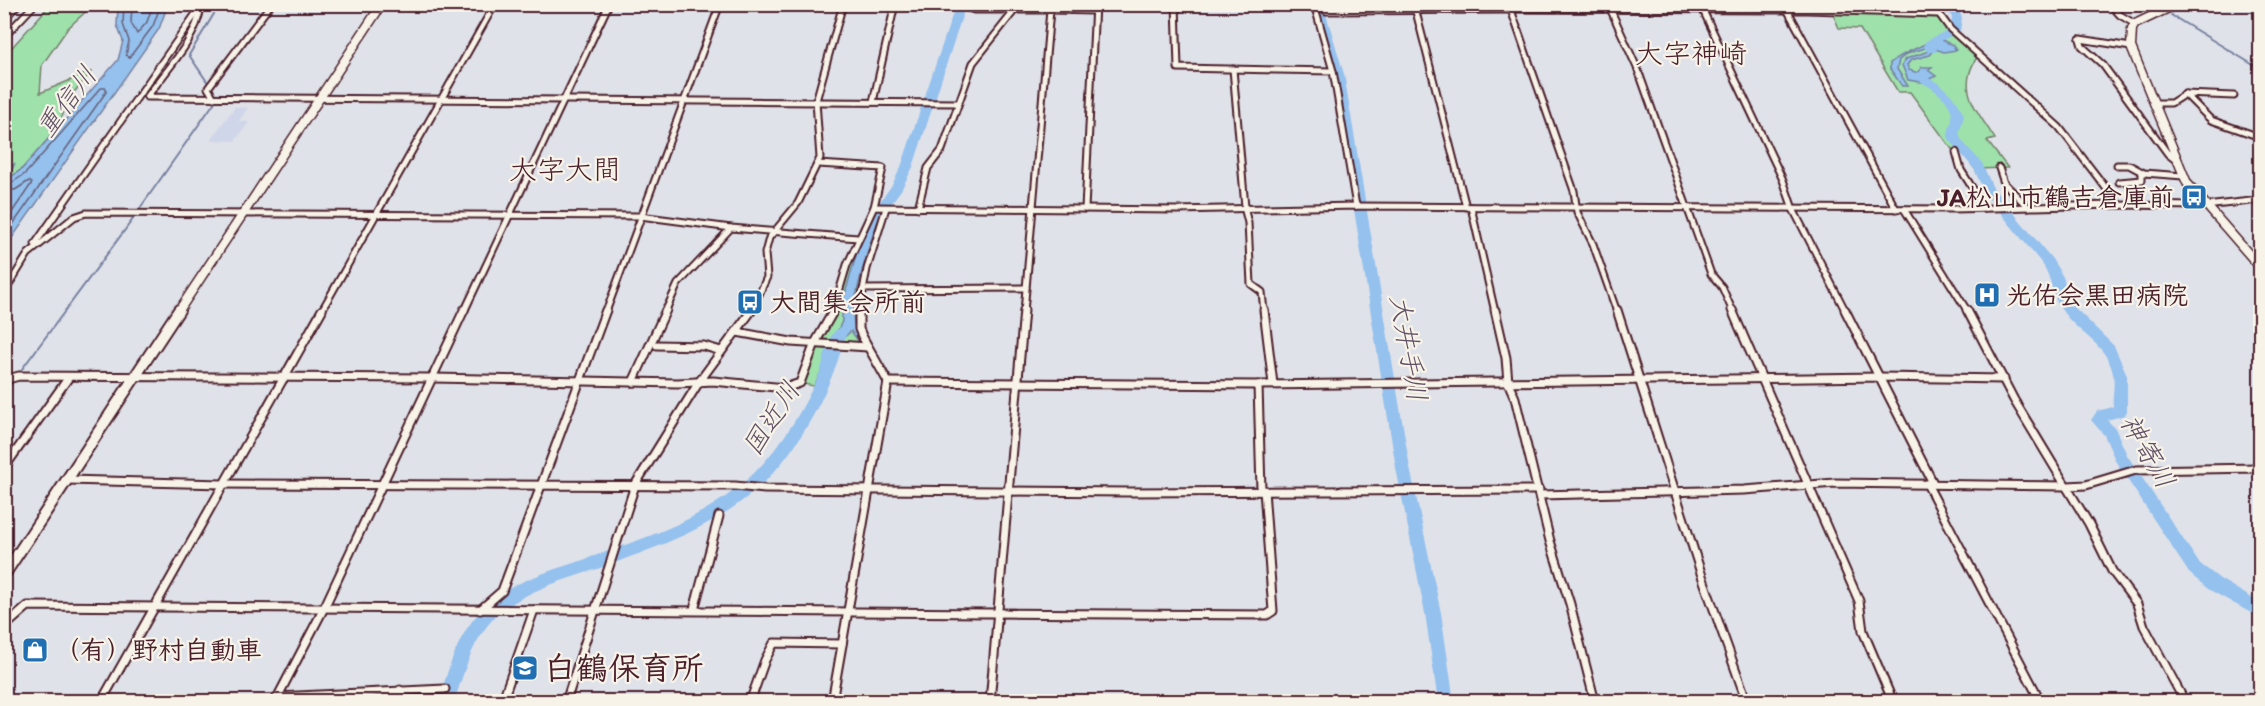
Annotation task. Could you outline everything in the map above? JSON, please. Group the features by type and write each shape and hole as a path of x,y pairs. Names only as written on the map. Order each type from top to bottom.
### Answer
{"street":[{"path":"4,17 17,4"},
{"path":"4,37 35,4"},
{"path":"214,98 207,88 271,4"},
{"path":"4,575 382,4"},
{"path":"101,702 495,4"},
{"path":"276,699 324,608 383,486 609,4"},
{"path":"482,610 502,591 720,4"},
{"path":"566,702 635,485 699,382 753,309 766,281 768,269 765,249 774,231 802,197 818,164 816,101 843,4"},
{"path":"873,102 895,4"},
{"path":"1176,4 1178,68 1333,71"},
{"path":"1314,4 1333,71 1356,206"},
{"path":"1414,4 1469,207 1506,358 1508,382 1515,398 1550,542 1570,604 1594,702"},
{"path":"1932,4 1950,29 2059,128 2120,206"},
{"path":"2110,4 2120,15 2135,24"},
{"path":"2177,4 2135,24 2132,29 2131,48 2183,176 2205,206 2260,267"},
{"path":"201,5 194,32 147,97 958,103"},
{"path":"4,293 28,254 201,5"},
{"path":"959,6 974,9 1095,8 1084,209"},
{"path":"918,208 928,168 942,150 973,63 1016,7"},
{"path":"1326,11 1609,7 1701,7 1788,11 1806,7 1938,14"},
{"path":"1609,7 1638,70 1711,274 1722,287 1859,601 1863,631 1893,702"},
{"path":"1701,7 1786,186 1793,209 1880,377 1992,612 2041,702"},
{"path":"1510,8 1574,190 1577,208 1610,290 1701,573 1747,702"},
{"path":"990,702 1050,10"},
{"path":"1788,11 1900,209 1963,302 2029,426 2068,486 2112,571 2137,604 2144,626 2185,702"},
{"path":"2131,48 2080,39 2082,46 2103,65 2168,154 2178,162"},
{"path":"1233,69 1248,223 1251,284 1262,292 1263,296 1273,384"},
{"path":"2154,103 2171,103 2185,94 2234,96"},
{"path":"2185,94 2211,120 2260,136"},
{"path":"1956,152 1961,170 1985,208"},
{"path":"818,164 883,168 877,233 863,289 858,324 888,382 832,702"},
{"path":"2117,165 2129,165 2142,172 2183,176"},
{"path":"1998,168 2004,183 2028,207"},
{"path":"2120,182 2139,182 2142,180 2142,172"},
{"path":"881,207 1084,209 1356,206 1900,209 2205,206 2260,200"},
{"path":"4,380 14,376 434,378 633,382 713,381 776,388 794,386 804,378 815,343 835,309 858,238 881,207"},
{"path":"28,254 66,223 86,213 640,216 731,228 858,238"},
{"path":"633,382 678,285 731,228"},
{"path":"863,289 1026,288"},
{"path":"737,332 791,342 868,347"},
{"path":"657,345 704,346 721,351"},
{"path":"4,468 69,377"},
{"path":"888,382 1258,385 1880,377 2004,379"},
{"path":"4,627 28,606 1267,615 1273,611 1263,490 1258,385"},
{"path":"68,480 383,486 635,485 1008,492 1263,490 1539,492 1744,490 1807,484 1930,483 2068,486 2086,485 2133,470 2260,468"},
{"path":"694,610 718,516"},
{"path":"502,702 534,610"},
{"path":"750,702 765,660 774,643 842,644"},
{"path":"276,699 445,689"},
{"path":"395,702 400,690"}],"shaded area":[{"path":"235,107 248,108 239,121 249,122 235,141 210,140"}],"green space":[{"path":"50,5 93,5 68,28 42,65 40,93 92,71 70,97 57,129 22,169 7,180 13,165 5,173 5,55"},
{"path":"1832,12 1935,15 1978,56 1968,79 1971,99 1995,139 1987,141 2008,168 1975,169 1962,152 1954,152 1910,92 1898,92 1860,29 1839,28"},
{"path":"884,209 857,320 865,345 830,343 823,368 814,386 803,384 817,346 837,310 851,262 875,212"}],"water":[{"path":"118,5 166,5 167,7 159,29 5,248 5,173 15,163 8,179 22,169 118,60 123,41 117,25"},
{"path":"1937,38 1953,45 1956,50 1944,52 1935,49 1930,55 1911,60 1907,65 1909,70 1918,73 1922,67 1932,67 1928,70 1936,76 1929,79 1935,84 1908,80 1902,65 1906,59 1929,51 1931,49 1928,47 1907,54 1899,60 1897,69 1908,86 1902,86 1890,69 1890,63"},
{"path":"878,209 882,211 855,300 854,324 865,345 862,346 851,331 837,344 832,343 842,321 842,304 861,238"}],"waterway":[{"path":"208,83 189,55 220,4"},
{"name":"国近川","path":"874,218 897,187 907,167 961,4"},
{"name":"大井手川","path":"1318,4 1338,74 1403,468 1433,613 1446,702"},
{"name":"神寄川","path":"1951,4 1957,18 1955,31"},
{"path":"2171,15 2260,69"},
{"name":"神寄川","path":"1932,50 1928,46 1930,43 1952,32"},
{"name":"神寄川","path":"1917,76 1936,86 1953,103 1958,115 1953,134 1957,143 1978,166 1989,191 2048,262 2057,277 2067,308 2103,342 2115,359 2121,385 2120,411 2102,415 2098,420 2110,432 2121,458 2194,568 2214,584 2260,611"},
{"path":"138,211 214,103"},
{"path":"22,369 136,215"},
{"name":"国近川","path":"446,702 473,633 481,621 503,600 543,581 653,542 716,511 742,493 765,471 786,445 806,414 827,371 840,333"},
{"path":"4,392 11,384"}],"place":[{"name":"JA松山市鶴吉倉庫前","path":"2194,197"},
{"name":"光佑会黒田病院","path":"1987,295"},
{"name":"大間集会所前","path":"750,302"},
{"name":"（有）野村自動車","path":"35,650"},
{"name":"白鶴保育所","path":"525,668"}],"district":[{"name":"大字神崎","path":"1691,53"},
{"name":"大字大間","path":"565,169"}],"water label":[{"name":"重信川","path":"66,101"}]}
